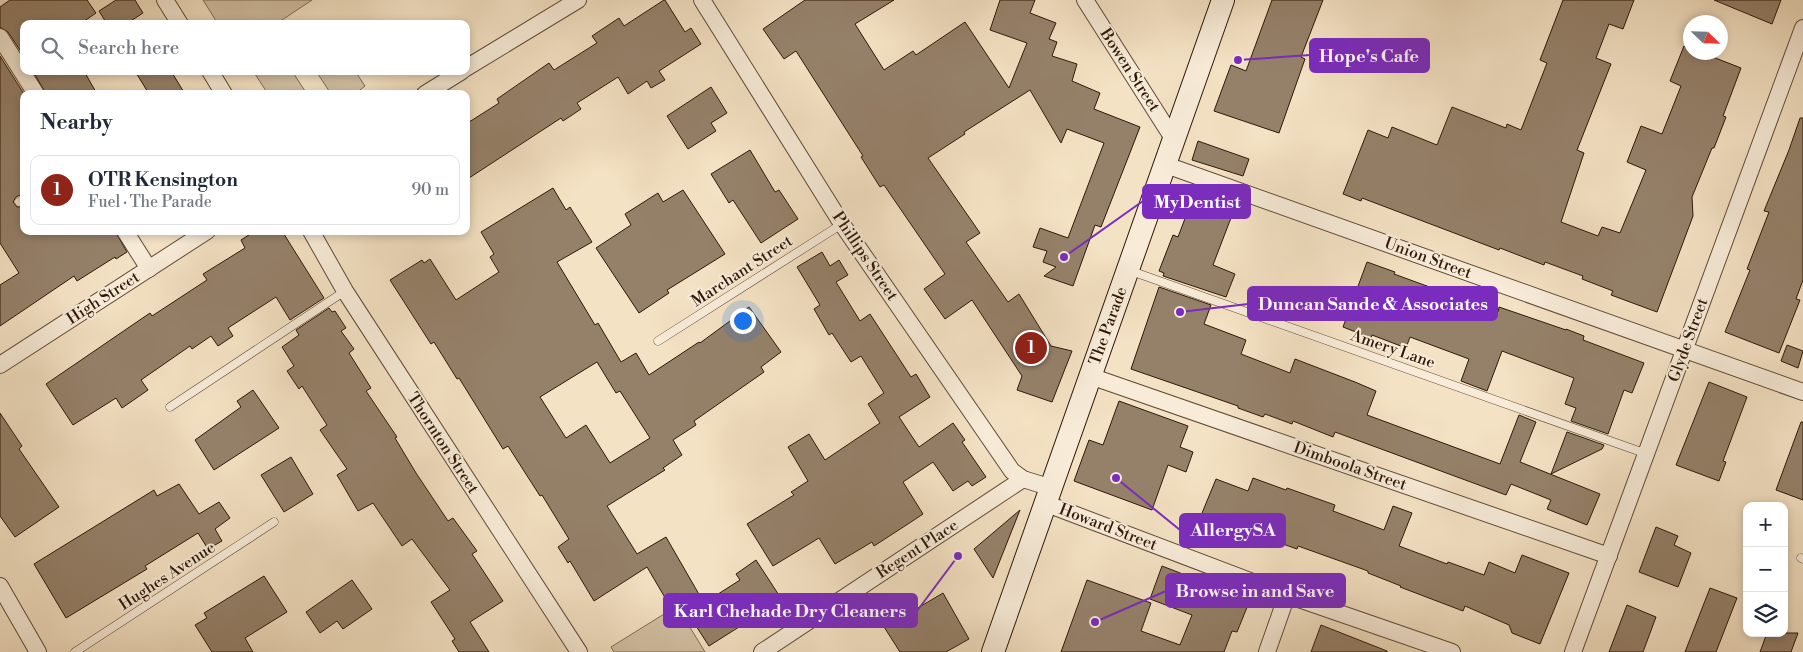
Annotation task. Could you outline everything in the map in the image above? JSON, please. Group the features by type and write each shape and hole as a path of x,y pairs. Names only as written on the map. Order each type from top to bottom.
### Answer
{"main road":[{"name":"The Parade","path":"993,652 1129,271 1223,0"}],"street":[{"path":"164,0 177,20"},
{"path":"470,66 578,0"},
{"name":"Phillips Street","path":"702,0 842,224 1012,471 1049,496"},
{"name":"Bowen Street","path":"1085,0 1174,140"},
{"name":"Glyde Street","path":"1573,652 1803,28"},
{"path":"0,37 20,69"},
{"path":"24,75 33,90"},
{"path":"212,75 222,90"},
{"path":"431,90 456,75"},
{"name":"Union Street","path":"1166,165 1803,392"},
{"path":"128,235 149,269"},
{"name":"High Street","path":"0,365 200,235"},
{"name":"Thornton Street","path":"314,235 344,291 579,652"},
{"name":"Dimboola Street","path":"1090,376 1609,556"},
{"name":"Regent Place","path":"762,652 1023,479"},
{"name":"Howard Street","path":"1049,496 1287,595 1452,652"},
{"path":"0,586 38,652"},
{"path":"1267,652 1287,595"}],"lane":[{"name":"Marchant Street","path":"658,341 842,224"},
{"name":"Amery Lane","path":"1129,271 1647,454"},
{"path":"170,407 344,291"},
{"name":"Hughes Avenue","path":"75,652 274,522"}],"shaded area":[{"path":"203,0 312,0 282,20 216,20"},
{"path":"256,75 295,75 304,90 265,90"},
{"path":"319,75 358,75 365,86 360,90 328,90"},
{"path":"677,606 705,652 614,652 611,647"}],"building":[{"path":"10,0 87,0 96,13 86,20 20,20 20,50 8,32 0,27 0,7"},
{"path":"116,0 135,0 143,13 132,20 105,20 99,11"},
{"path":"665,0 685,32 691,28 701,44 659,71 665,80 651,88 647,81 628,94 618,77 577,103 581,109 563,121 561,118 470,177 470,121 499,103 497,99 549,63 554,70 597,43 592,36 619,18 624,26"},
{"path":"805,0 894,0 855,24 884,70 913,51 916,55 965,22 1009,88 1027,43 990,30 1000,0 1035,0 1030,13 1056,23 1049,39 1057,42 1052,56 1077,64 1072,81 1100,93 1094,109 1140,127 1101,227 1095,225 1073,286 1044,276 1056,267 1043,262 1047,251 1033,247 1040,228 1068,238 1104,143 1067,129 1061,143 1030,90 964,132 965,134 928,158 980,233 966,242 1008,302 1019,294 1051,346 1072,351 1052,402 1017,390 1022,376 972,300 945,319 924,289 945,274 884,185 880,187 861,157 863,156 796,51 784,59 763,29"},
{"path":"1272,0 1323,0 1301,57 1305,59 1279,133 1214,111 1231,65 1246,71"},
{"path":"1563,0 1634,0 1623,29 1609,24 1596,58 1611,64 1577,150 1584,153 1561,222 1598,236 1602,227 1620,233 1646,170 1627,162 1641,126 1662,134 1681,86 1670,81 1683,48 1683,60 1720,60 1741,68 1723,116 1726,117 1692,197 1693,216 1657,312 1611,295 1613,291 1582,279 1583,276 1545,262 1544,265 1500,248 1499,250 1362,198 1361,201 1343,194 1368,130 1388,138 1392,127 1437,145 1452,107 1506,128 1507,124 1521,130 1547,63 1540,60"},
{"path":"1714,0 1781,0 1772,24"},
{"path":"0,56 21,90 20,195 13,202 17,207 20,207 20,235 117,235 127,252 116,259 115,257 77,281 74,276 0,326 0,285 19,273 0,243"},
{"path":"35,75 86,75 95,90 44,90"},
{"path":"137,75 173,75 183,90 147,90"},
{"path":"711,87 727,113 711,123 716,131 688,149 667,116"},
{"path":"1800,118 1803,118 1803,280 1796,299 1800,300 1779,353 1725,332 1750,270 1747,269 1769,212 1764,211"},
{"path":"1198,141 1249,159 1243,176 1192,160"},
{"path":"750,150 775,192 779,190 798,219 761,243 733,200 729,203 711,174"},
{"path":"553,188 566,210 570,207 592,242 557,262 595,325 598,323 621,362 636,353 649,375 700,343 749,307 781,352 761,367 764,372 694,421 696,425 673,440 682,455 663,468 665,470 607,506 637,554 666,537 704,603 740,580 736,574 756,560 786,606 765,619 761,613 709,646 676,595 667,601 647,567 594,601 570,561 568,563 558,547 569,539 542,495 540,496 508,446 503,449 459,378 457,379 434,342 431,344 390,280 422,260 424,263 430,259 456,300 499,272 490,257 494,254 481,232","holes":["597,362 616,393 620,391 650,438 610,463 586,425 566,438 540,397"]},
{"path":"683,190 725,254 667,290 669,293 639,313 596,248 631,225 625,214 658,193 663,202"},
{"path":"1194,195 1234,210 1213,265 1235,274 1226,297 1163,276 1164,273 1159,271 1173,235 1178,237"},
{"path":"249,235 285,235 324,298 290,320 276,297 228,328 233,336 218,346 211,336 192,349 190,346 141,380 148,390 122,408 116,398 73,425 46,384 150,313 152,316 207,280 203,274 245,248 241,240"},
{"path":"822,252 830,266 839,260 848,275 836,282 860,321 870,314 911,377 916,374 930,397 899,417 919,447 953,423 965,440 962,442 986,477 972,486 968,481 953,491 933,462 903,482 923,514 908,524 874,546 872,542 835,564 819,538 773,566 747,524 794,495 791,492 808,481 788,447 809,434 825,460 880,423 868,404 884,393 861,356 851,362 832,333 829,335 814,309 820,305 797,267"},
{"path":"1367,262 1395,272 1394,274 1498,312 1499,307 1566,329 1584,336 1583,340 1644,363 1632,393 1624,390 1608,434 1571,421 1576,408 1565,404 1574,378 1502,351 1487,391 1461,381 1469,359 1410,337 1406,348 1372,335 1371,338 1343,327"},
{"path":"1159,287 1211,305 1204,324 1246,340 1241,354 1290,373 1295,359 1355,382 1376,391 1367,415 1500,464 1519,415 1536,422 1520,462 1600,494 1587,525 1547,509 1551,500 1511,484 1506,495 1335,432 1333,437 1293,421 1292,424 1265,414 1263,417 1238,408 1238,406 1131,369"},
{"path":"329,308 332,312 335,311 346,328 341,331 354,349 349,353 371,388 366,391 397,437 395,438 416,473 448,521 453,518 477,551 472,554 503,601 470,622 489,652 459,652 452,641 455,639 431,602 450,590 412,539 402,546 373,503 358,511 337,475 347,469 320,430 327,425 302,386 299,389 287,371 294,366 282,347 299,335 296,330"},
{"path":"1787,345 1803,351 1798,368 1781,361"},
{"path":"1709,382 1747,397 1723,461 1726,462 1719,481 1676,465"},
{"path":"253,390 279,428 214,470 195,440 241,407 237,401"},
{"path":"1119,401 1188,426 1180,447 1193,452 1186,472 1168,465 1152,510 1074,481 1089,440 1103,445"},
{"path":"0,413 22,446 19,449 59,507 15,537 0,516"},
{"path":"1801,422 1803,422 1803,500 1776,490"},
{"path":"1567,432 1604,445 1602,449 1551,474"},
{"path":"291,457 313,494 284,512 261,475"},
{"path":"1253,478 1335,505 1333,511 1384,530 1393,506 1412,513 1399,546 1447,564 1448,562 1484,575 1489,562 1515,573 1522,555 1569,573 1540,644 1512,633 1509,625 1465,606 1463,611 1400,587 1368,573 1368,571 1298,546 1297,549 1228,527 1227,529 1200,518 1216,479 1248,491"},
{"path":"179,484 199,514 219,502 230,518 215,529 222,541 208,549 198,533 145,566 147,569 66,618 34,564 154,490 157,496"},
{"path":"1020,510 993,578 974,549"},
{"path":"1656,527 1678,536 1674,545 1691,553 1678,587 1639,572"},
{"path":"1162,566 1250,600 1237,632 1232,631 1224,652 1061,652 1087,580 1151,603 1141,631 1180,645 1192,615 1150,599"},
{"path":"264,576 287,612 245,638 253,652 212,652 195,625 207,618 204,613"},
{"path":"352,580 372,609 343,629 337,621 320,633 306,612"},
{"path":"1710,588 1737,598 1716,652 1685,652"},
{"path":"943,593 969,639 946,652 900,652 879,619 896,608 894,605 908,596 916,609"},
{"path":"1627,605 1656,617 1643,652 1609,652"},
{"path":"1321,625 1387,651 1387,652 1311,652"},
{"path":"1788,633 1798,633 1791,652 1760,652 1766,637 1788,637"}],"place":[{"name":"Hope's Cafe","path":"1238,60"},
{"name":"MyDentist","path":"1064,257"},
{"name":"Duncan Sande & Associates","path":"1180,312"},
{"name":"OTR Kensington","path":"1031,348"},
{"name":"AllergySA","path":"1116,478"},
{"name":"Karl Chehade Dry Cleaners","path":"958,556"},
{"name":"Browse in and Save","path":"1095,622"}]}
